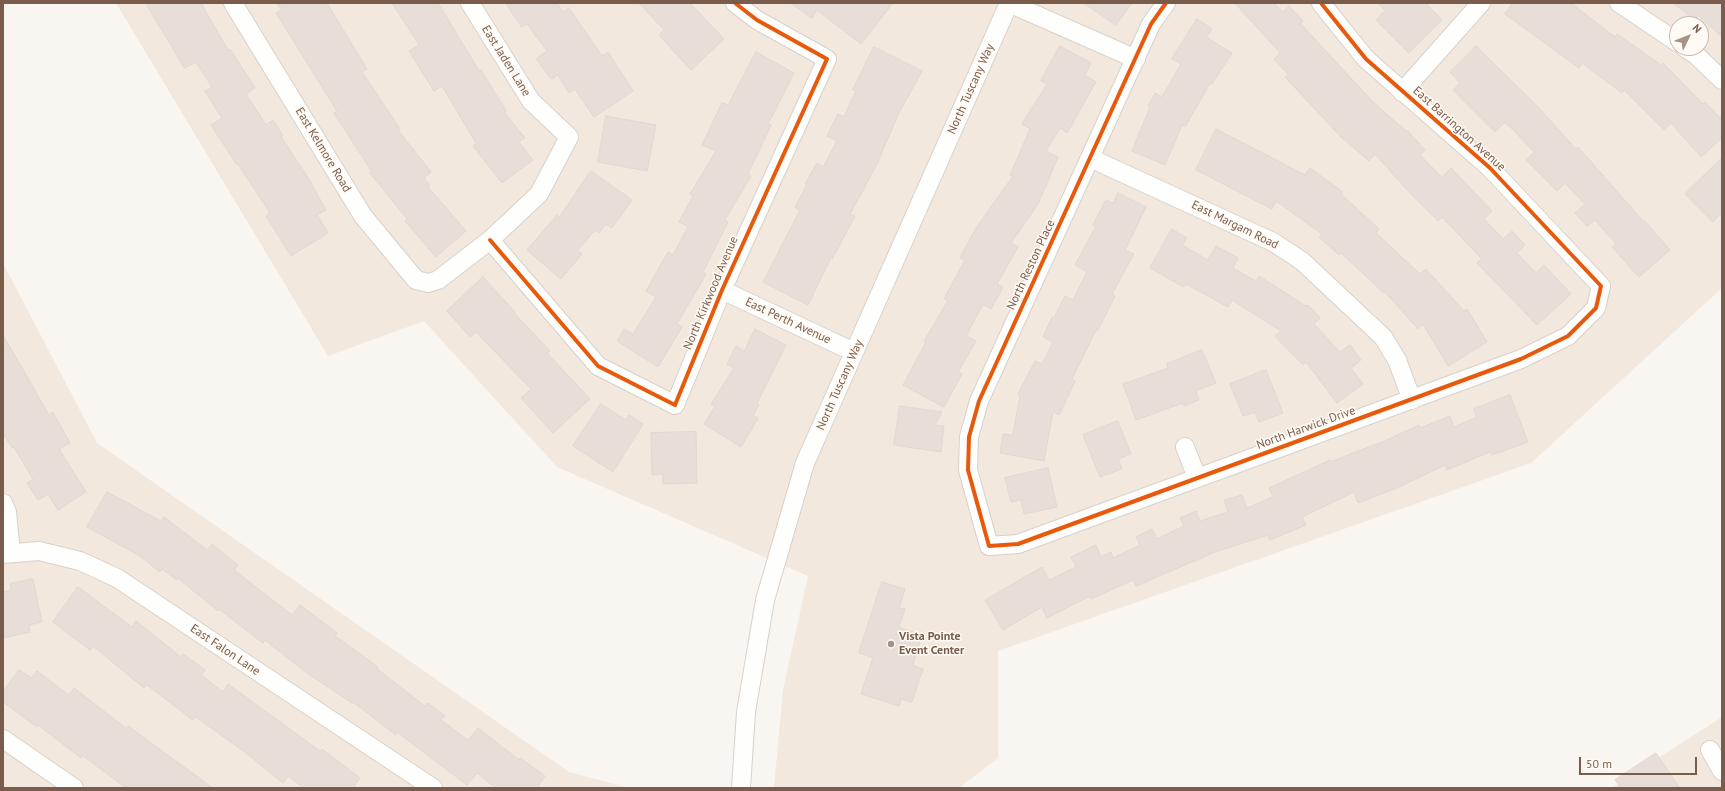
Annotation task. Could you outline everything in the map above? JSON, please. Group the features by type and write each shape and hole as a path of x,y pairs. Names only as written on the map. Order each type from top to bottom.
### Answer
{"street":[{"name":"East Kelmore Road","path":"233,3 363,216 416,280 428,283"},
{"name":"East Jaden Lane","path":"428,283 438,280 490,240 539,194 570,137 530,101 470,3"},
{"name":"North Kirkwood Avenue","path":"490,240 598,366 675,405 722,290 827,59 757,20 735,3"},
{"path":"1009,3 1136,59"},
{"name":"North Tuscany Way","path":"741,788 746,712 765,600 805,463 1009,3"},
{"name":"North Reston Place","path":"989,546 968,470 969,437 979,401 1151,24 1166,3"},
{"name":"East Barrington Avenue","path":"1321,3 1366,59 1490,168 1601,286"},
{"path":"1402,92 1481,3"},
{"path":"1619,3 1669,37"},
{"path":"1697,56 1722,80"},
{"name":"East Margam Road","path":"1090,158 1273,242 1302,261 1383,337 1397,360 1412,400"},
{"name":"North Harwick Drive","path":"989,546 1018,544 1521,359 1568,336 1596,308 1601,286"},
{"name":"East Perth Avenue","path":"722,290 854,352"},
{"path":"1185,447 1197,478"},
{"path":"3,503 7,512 7,554"},
{"name":"East Falon Lane","path":"7,554 39,551 80,561 117,578 433,788"},
{"path":"3,739 74,788"},
{"path":"1710,750 1722,771"}],"shaded area":[{"path":"116,3 1722,3 1722,288 1531,463 998,651 998,758 959,788 774,788 783,690 808,576 557,467 424,321 328,356"},
{"path":"3,263 97,443 569,772 629,788 3,788"},
{"path":"1722,717 1722,788 1612,788"}],"building":[{"path":"146,3 201,3 228,50 230,49 255,88 246,94 266,125 273,120 283,136 281,137 310,181 326,210 317,215 328,233 291,256 266,216 270,213 211,125 222,118 205,91 212,87 196,62 185,68"},
{"path":"277,3 327,3 367,69 362,72 400,129 398,130 431,172 424,178 430,186 428,187 466,231 436,257 405,221 407,219 370,173 372,172 334,113 337,111 276,13 281,10"},
{"path":"392,3 438,3 479,71 481,70 506,111 504,112 525,138 519,142 533,160 502,183 473,146 476,143 442,86 434,91 409,51 419,45"},
{"path":"506,3 557,3 563,12 569,8 602,56 608,52 633,91 594,117 575,89 569,93 558,75 551,79 536,59 547,51 527,24 522,27"},
{"path":"639,3 690,3 724,39 691,70 659,35 664,30"},
{"path":"791,3 893,3 861,44 817,10 812,18"},
{"path":"1084,3 1132,3 1116,25"},
{"path":"1235,3 1274,3 1283,12 1289,6 1303,21 1300,23 1373,102 1406,131 1407,130 1425,150 1420,155 1442,177 1451,168 1492,211 1484,219 1503,239 1512,231 1525,245 1517,253 1536,273 1544,265 1571,294 1537,325 1477,263 1482,259 1442,217 1438,221 1409,192 1375,154 1369,161 1340,136 1285,77 1288,74 1274,59 1280,53"},
{"path":"1378,3 1426,3 1442,20 1409,53 1376,20 1385,11"},
{"path":"1513,3 1571,3 1615,37 1617,34 1661,65 1663,63 1703,104 1705,102 1722,120 1722,138 1701,157 1671,123 1664,130 1624,90 1622,93 1582,63 1579,68 1505,14"},
{"path":"1673,3 1722,3 1722,37 1709,25 1709,16 1691,16"},
{"path":"1197,19 1212,29 1206,37 1232,53 1212,84 1210,83 1185,127 1182,125 1165,165 1132,151 1150,107 1148,106 1155,93 1162,97 1181,64 1172,59"},
{"path":"1060,46 1091,63 1085,75 1096,82 1067,133 1060,128 1046,151 1058,157 1038,204 1011,243 1018,247 997,284 1003,287 991,309 983,304 966,336 976,341 958,372 962,374 944,407 903,385 926,342 924,341 948,301 944,299 965,260 960,258 976,228 1013,176 1010,175 1030,129 1022,124 1047,84 1041,81"},
{"path":"1476,46 1537,106 1576,149 1578,147 1670,250 1639,277 1612,247 1616,244 1595,220 1587,226 1575,213 1585,204 1565,183 1557,191 1526,160 1534,152 1518,135 1505,122 1495,132 1453,90 1460,83 1450,72"},
{"path":"874,47 922,71 899,113 875,168 850,214 855,216 832,259 831,258 808,305 763,282 800,210 795,207 807,185 805,184 817,163 823,167 837,141 827,136 838,114 844,117 856,91 853,90"},
{"path":"756,52 794,73 768,124 771,125 748,174 751,176 725,220 728,222 703,272 706,274 677,324 682,327 658,367 617,341 624,329 633,334 656,297 646,291 668,252 673,255 688,227 679,222 693,196 690,194 716,151 702,145 722,103 728,105"},
{"path":"606,116 656,125 647,171 598,162"},
{"path":"1216,129 1305,175 1310,168 1343,192 1341,194 1379,229 1376,233 1420,274 1426,269 1464,311 1467,309 1487,342 1448,366 1423,324 1418,329 1385,292 1384,293 1341,253 1339,255 1319,237 1322,234 1276,201 1272,209 1196,170"},
{"path":"1722,158 1722,213 1713,222 1685,194"},
{"path":"591,171 632,200 612,228 606,224 599,233 595,230 578,250 582,254 561,279 527,250 557,215 559,217"},
{"path":"1118,193 1146,207 1125,250 1134,254 1112,294 1115,296 1098,330 1096,330 1072,379 1075,381 1059,415 1053,412 1044,461 1000,453 1003,434 1013,435 1020,395 1018,394 1035,361 1042,364 1053,342 1043,337 1052,317 1054,318 1065,296 1073,300 1087,272 1075,265 1096,226 1093,225 1106,200 1113,203"},
{"path":"1172,229 1187,238 1182,245 1208,260 1216,246 1238,258 1233,268 1256,281 1259,276 1306,306 1308,305 1320,318 1314,324 1340,352 1350,345 1361,360 1351,368 1363,384 1337,403 1306,362 1303,365 1275,336 1281,331 1232,300 1228,307 1186,284 1184,287 1150,268"},
{"path":"483,277 550,351 547,353 590,399 553,433 521,398 531,389 476,332 470,337 447,311"},
{"path":"755,329 786,345 757,403 759,405 753,415 758,418 741,447 704,424 715,407 711,404 734,368 727,364 736,346 744,351"},
{"path":"3,335 49,415 53,412 70,443 59,449 86,492 58,510 48,494 38,500 27,483 33,479 14,447 12,448 3,433"},
{"path":"1202,350 1216,383 1196,391 1199,400 1184,406 1183,403 1136,420 1123,384 1168,368 1167,364"},
{"path":"1266,370 1283,413 1259,422 1255,412 1243,416 1230,384"},
{"path":"1510,395 1528,442 1492,455 1490,452 1447,470 1445,465 1399,487 1358,503 1354,492 1302,517 1306,525 1270,540 1268,535 1215,552 1136,586 1133,580 1091,599 1090,596 1047,618 1042,607 1003,630 985,600 1042,567 1049,580 1076,567 1071,557 1096,545 1101,557 1111,552 1113,558 1140,545 1136,537 1152,529 1157,539 1184,526 1180,518 1196,511 1200,521 1228,512 1224,500 1242,495 1247,508 1273,497 1269,488 1330,460 1330,462 1387,440 1419,425 1420,428 1450,416 1454,427 1477,417 1474,409"},
{"path":"601,404 626,420 629,415 643,424 613,472 573,446"},
{"path":"900,406 942,412 935,425 944,426 941,452 894,445"},
{"path":"1118,421 1131,454 1118,459 1122,469 1100,477 1083,435"},
{"path":"696,432 697,483 663,484 663,474 652,475 651,433"},
{"path":"1048,468 1057,507 1024,514 1021,500 1011,502 1005,478"},
{"path":"107,492 161,521 164,517 207,550 212,544 238,565 234,570 292,615 300,605 337,633 335,636 378,667 377,669 425,706 428,703 445,716 441,720 468,740 478,728 519,760 520,758 545,776 537,788 496,788 477,773 467,785 397,732 396,735 353,702 352,703 307,673 265,640 263,643 219,609 218,611 178,578 177,580 162,569 160,572 140,556 87,527"},
{"path":"33,579 42,622 29,625 30,632 3,638 3,592 11,590 10,584"},
{"name":"Vista Pointe Event Center","path":"882,582 905,589 899,608 905,609 899,627 922,635 913,665 923,669 912,702 901,699 899,706 861,694 873,658 859,653"},
{"path":"78,587 132,627 136,621 181,657 183,654 205,670 201,675 223,692 228,684 320,751 322,749 360,778 353,788 304,788 288,776 283,783 246,753 196,717 193,720 147,685 144,688 93,646 90,650 53,622"},
{"path":"19,670 31,678 37,671 69,695 74,688 127,729 128,726 213,788 126,788 82,755 81,758 38,725 37,727 3,702 3,692"},
{"path":"1656,753 1680,788 1621,788 1615,780"}],"cycle path":[{"path":"490,240 598,366 675,405 722,290 827,59 757,20 735,3"},
{"path":"1166,3 1151,24 979,401 969,437 968,470 989,546 1018,544 1521,359 1568,336 1596,308 1601,286 1490,168 1366,59 1321,3"}],"place":[{"name":"Vista Pointe Event Center","path":"891,644"}]}
